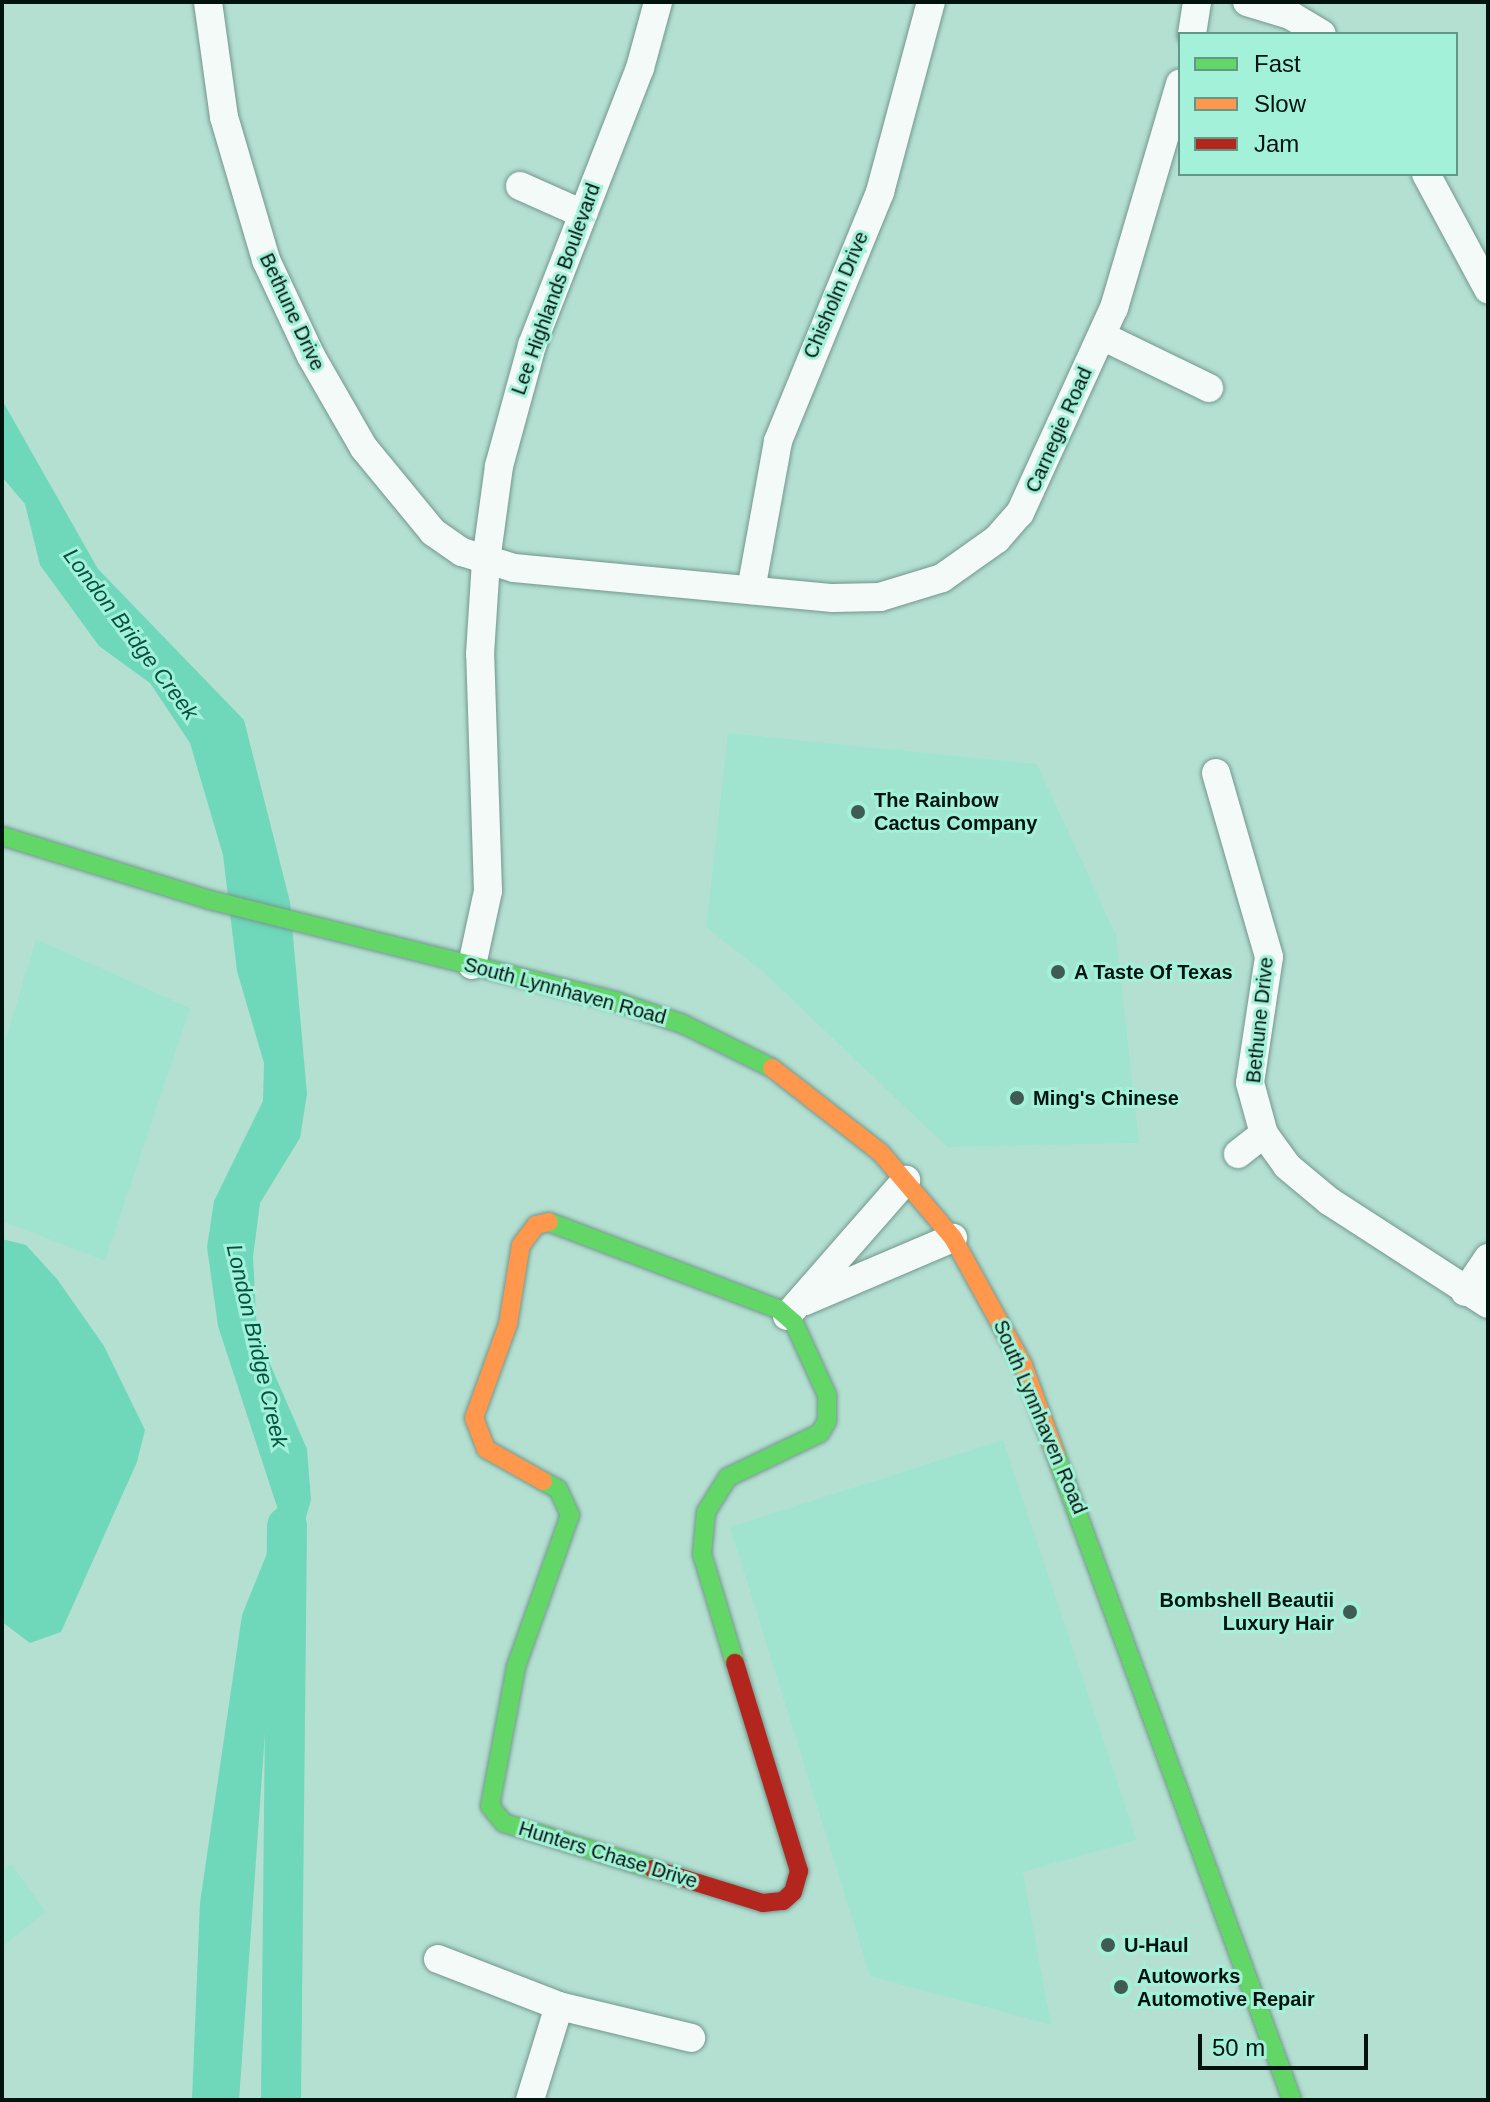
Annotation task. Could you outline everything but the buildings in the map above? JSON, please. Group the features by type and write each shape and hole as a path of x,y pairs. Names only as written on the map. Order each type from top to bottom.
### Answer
{"street":[{"name":"Bethune Drive","path":"208,2 224,117 244,198 292,321 364,448 398,494 433,532 486,561"},
{"name":"Lee Highlands Boulevard","path":"472,965 488,891 489,847 480,721 486,561 515,398 640,68 658,2"},
{"name":"Chisholm Drive","path":"751,590 778,441 880,192 931,2"},
{"path":"1192,32 1197,2"},
{"path":"1247,2 1290,15 1319,32"},
{"name":"Carnegie Road","path":"486,561 751,590 880,597 932,582 971,561 1020,513 1038,484 1102,336 1166,143 1178,92"},
{"path":"1427,176 1488,289"},
{"path":"520,186 583,214"},
{"path":"1102,336 1209,388"},
{"name":"Bethune Drive","path":"1216,773 1269,957 1250,1083 1264,1134 1287,1166 1329,1201 1477,1298"},
{"name":"South Lynnhaven Road","path":"2,836 210,900 618,1002 747,1052 836,1113 906,1180 953,1238 990,1299 1033,1391 1292,2100"},
{"path":"1238,1154 1264,1134"},
{"path":"792,1310 906,1180"},
{"name":"Hunters Chase Drive","path":"559,1224 792,1310 827,1395 827,1421 809,1443 728,1477 706,1512 702,1533 702,1554 799,1871 793,1892 770,1904 496,1817 490,1806 490,1785 516,1667 570,1515 558,1489 486,1449 474,1418 508,1324 521,1245 536,1225 559,1224"},
{"path":"792,1310 953,1238"},
{"path":"1477,1298 1488,1258"},
{"path":"438,1959 559,2006 691,2038"},
{"path":"530,2100 559,2006"}],"shaded area":[{"path":"728,733 1037,764 1116,935 1139,1143 947,1147 763,972 706,927"},
{"path":"36,939 190,1008 105,1261 2,1221 2,1052"},
{"path":"1003,1440 1137,1840 1023,1872 1051,2025 870,1976 730,1527"},
{"path":"11,1864 46,1912 2,1947 2,1871"}],"water":[{"path":"2,400 98,569 244,720 290,902 307,1094 300,1138 260,1203 253,1257 257,1334 307,1449 311,1500 272,1634 239,2100 192,2100 200,1903 242,1615 281,1519 218,1326 207,1247 214,1201 263,1101 264,1063 237,971 223,855 190,743 150,683 99,646 40,565 25,504 2,477"},
{"path":"2,1239 26,1245 57,1279 104,1346 145,1430 137,1462 61,1632 30,1643 2,1622"}],"waterway":[{"name":"London Bridge Creek","path":"281,2100 287,1526"}],"traffic: fast":[{"path":"2,836 210,900 618,1002 683,1024 772,1068"},
{"path":"549,1222 778,1309 794,1323 827,1395 827,1421 820,1433 728,1477 706,1512 702,1554 735,1663"},
{"path":"1056,1455 1292,2100"},
{"path":"543,1481 558,1489 570,1515 516,1667 490,1806 504,1823 653,1869"}],"traffic: slow":[{"path":"772,1068 881,1153 953,1238 1023,1365 1056,1455"},
{"path":"543,1481 486,1449 474,1418 508,1324 521,1245 536,1225 549,1222"}],"traffic: jam":[{"path":"653,1869 763,1903 783,1901 793,1892 799,1871 735,1663"}],"place":[{"name":"The Rainbow Cactus Company","path":"858,812"},
{"name":"A Taste Of Texas","path":"1058,972"},
{"name":"Ming's Chinese","path":"1017,1098"},
{"name":"Bombshell Beautii Luxury Hair","path":"1350,1612"},
{"name":"U-Haul","path":"1108,1945"},
{"name":"Autoworks Automotive Repair","path":"1121,1987"}]}
